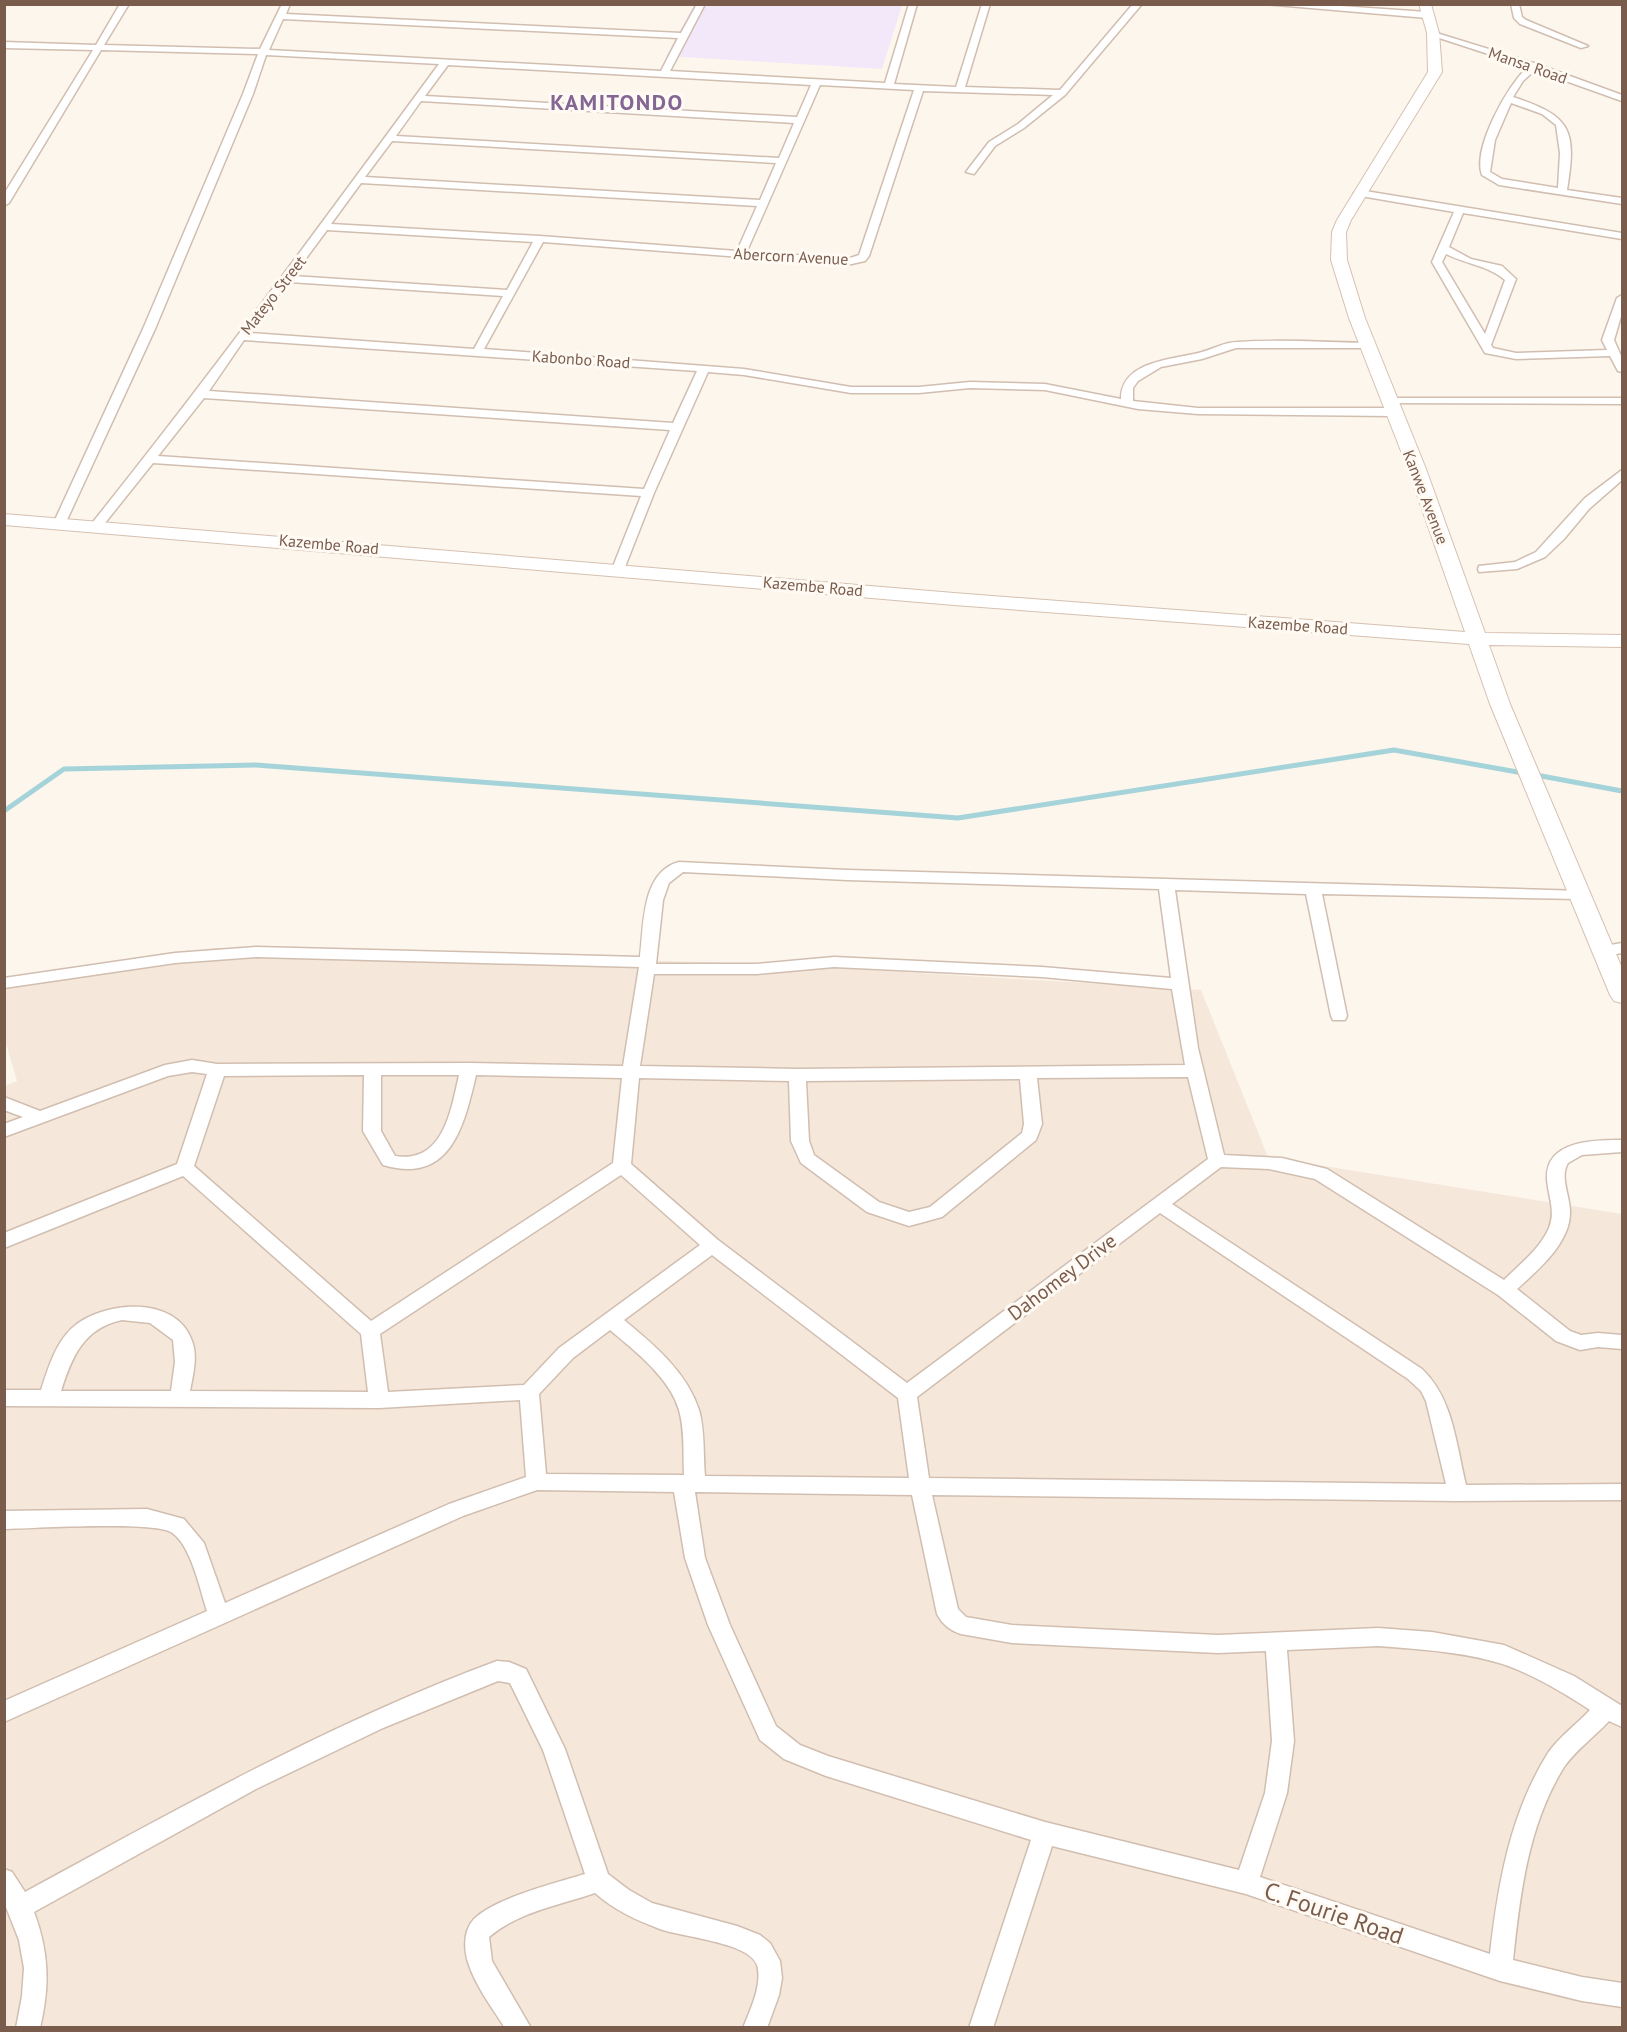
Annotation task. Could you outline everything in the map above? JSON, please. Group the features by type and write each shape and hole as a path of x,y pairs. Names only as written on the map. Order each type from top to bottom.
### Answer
{"main road":[{"name":"Kanwe Avenue","path":"1426,10 1432,33 1436,67 1433,78 1359,193 1339,232 1337,245 1339,260 1367,346 1417,469 1479,639 1500,704 1579,894 1614,950 1623,995"},
{"name":"Kazembe Road","path":"4,519 97,525 954,599 1479,639 1623,641"}],"street":[{"path":"4,203 125,4"},
{"path":"60,522 149,329 248,94 263,52 286,4"},
{"path":"664,74 701,4"},
{"path":"889,86 913,4"},
{"path":"960,90 986,4"},
{"path":"971,172 992,144 1021,126 1062,93 1138,4"},
{"path":"1268,4 1426,10"},
{"path":"1515,4 1518,18 1523,22 1584,46"},
{"path":"281,16 683,36"},
{"name":"Mansa Road","path":"1432,33 1623,98"},
{"path":"4,45 263,52 919,88 1062,93"},
{"name":"Mateyo Street","path":"97,525 201,394 241,336 286,279 445,62"},
{"path":"1534,66 1520,78 1509,99 1485,155 1485,173 1499,182 1623,201"},
{"path":"741,254 817,81"},
{"name":"Abercorn Avenue","path":"324,227 540,239 847,262 861,259 864,256 919,88"},
{"path":"417,98 799,120"},
{"path":"1509,99 1549,114 1559,122 1563,132 1566,174 1562,192"},
{"path":"389,138 783,161"},
{"path":"359,180 764,203"},
{"path":"1359,193 1623,236"},
{"path":"1460,209 1437,262 1489,351 1516,356 1614,353"},
{"path":"478,351 508,293 540,239"},
{"path":"1442,248 1468,261 1498,268 1511,279 1485,347"},
{"path":"286,279 508,293"},
{"path":"1623,298 1608,340 1623,369"},
{"name":"Kabonbo Road","path":"241,336 704,368 744,372 851,390 919,390 957,385 1045,387 1127,404 1211,412 1623,401"},
{"path":"1608,340 1623,342"},
{"path":"1127,404 1127,388 1146,370 1169,361 1202,356 1234,345 1367,346"},
{"path":"618,569 648,493 704,368"},
{"path":"201,394 678,427"},
{"path":"149,459 648,493"},
{"path":"1484,569 1517,567 1538,558 1566,531 1581,510 1623,474"},
{"path":"622,1166 631,1071 655,900 662,880 679,867 847,875 1313,889 1348,887 1403,892 1579,894"},
{"path":"1166,883 1178,984 1195,1071 1217,1161 1256,1160 1299,1166 1321,1174 1505,1290 1563,1336 1580,1343 1598,1340 1623,1342"},
{"path":"1313,889 1339,1016"},
{"path":"4,983 175,958 256,952 757,969 802,963 834,963 1042,972 1178,984"},
{"path":"4,1131 165,1071 192,1066 217,1070 469,1069 797,1075 1195,1071"},
{"path":"374,1069 372,1131 389,1161 403,1166 419,1164 433,1155 448,1138 457,1122 469,1069"},
{"path":"4,1241 185,1168 217,1070"},
{"path":"797,1075 800,1141 807,1159 873,1207 909,1219 936,1212 1030,1136 1033,1124 1029,1073"},
{"path":"6,1101 39,1117"},
{"path":"1505,1290 1529,1266 1557,1231 1561,1217 1555,1174 1561,1158 1590,1148 1623,1146"},
{"name":"Dahomey Drive","path":"907,1394 1217,1161"},
{"path":"622,1166 712,1245 907,1394 920,1487 948,1614 961,1625 1012,1634 1218,1644 1378,1637 1432,1641 1496,1652 1566,1683 1614,1713 1557,1759 1525,1825 1508,1896 1500,1970"},
{"path":"370,1331 622,1166"},
{"path":"185,1168 370,1331 379,1400"},
{"path":"1159,1204 1415,1374 1428,1386 1436,1400 1458,1493"},
{"path":"4,1398 379,1400 529,1392 566,1353 712,1245"},
{"path":"48,1399 69,1347 79,1333 97,1322 132,1310 149,1314 177,1331 183,1341 184,1354 179,1400"},
{"name":"C. Fourie Road","path":"611,1320 641,1345 671,1378 688,1409 689,1483 695,1558 719,1625 768,1733 792,1752 826,1766 1045,1833 1246,1883 1500,1970 1582,1989 1623,1995"},
{"path":"529,1392 537,1482"},
{"path":"4,1712 456,1510 537,1482 1458,1493 1623,1492"},
{"path":"4,1520 147,1518 177,1525 194,1543 219,1615"},
{"path":"1246,1883 1276,1793 1282,1741 1276,1642"},
{"path":"21,1907 248,1782 375,1721 497,1671 509,1672 518,1676 554,1749 599,1881 613,1894 634,1907 664,1920 741,1939 762,1950 768,1961 770,1984 755,2028"},
{"path":"981,2028 1045,1833"},
{"path":"519,2028 481,1964 476,1944 479,1931 506,1912 599,1881"},
{"path":"5,1882 21,1907 38,1967 37,1993 28,2028"}],"shaded area":[{"path":"694,5 902,5 882,69 666,56"},
{"path":"212,948 769,964 1201,990 1268,1157 1622,1214 1622,2027 5,2028 4,1086 17,1081 5,1040 5,987"}],"waterway":[{"path":"4,811 64,769 256,765 958,818 1394,750 1523,773"},
{"path":"1536,775 1622,791"}],"district":[{"name":"KAMITONDO","path":"617,102"}]}
